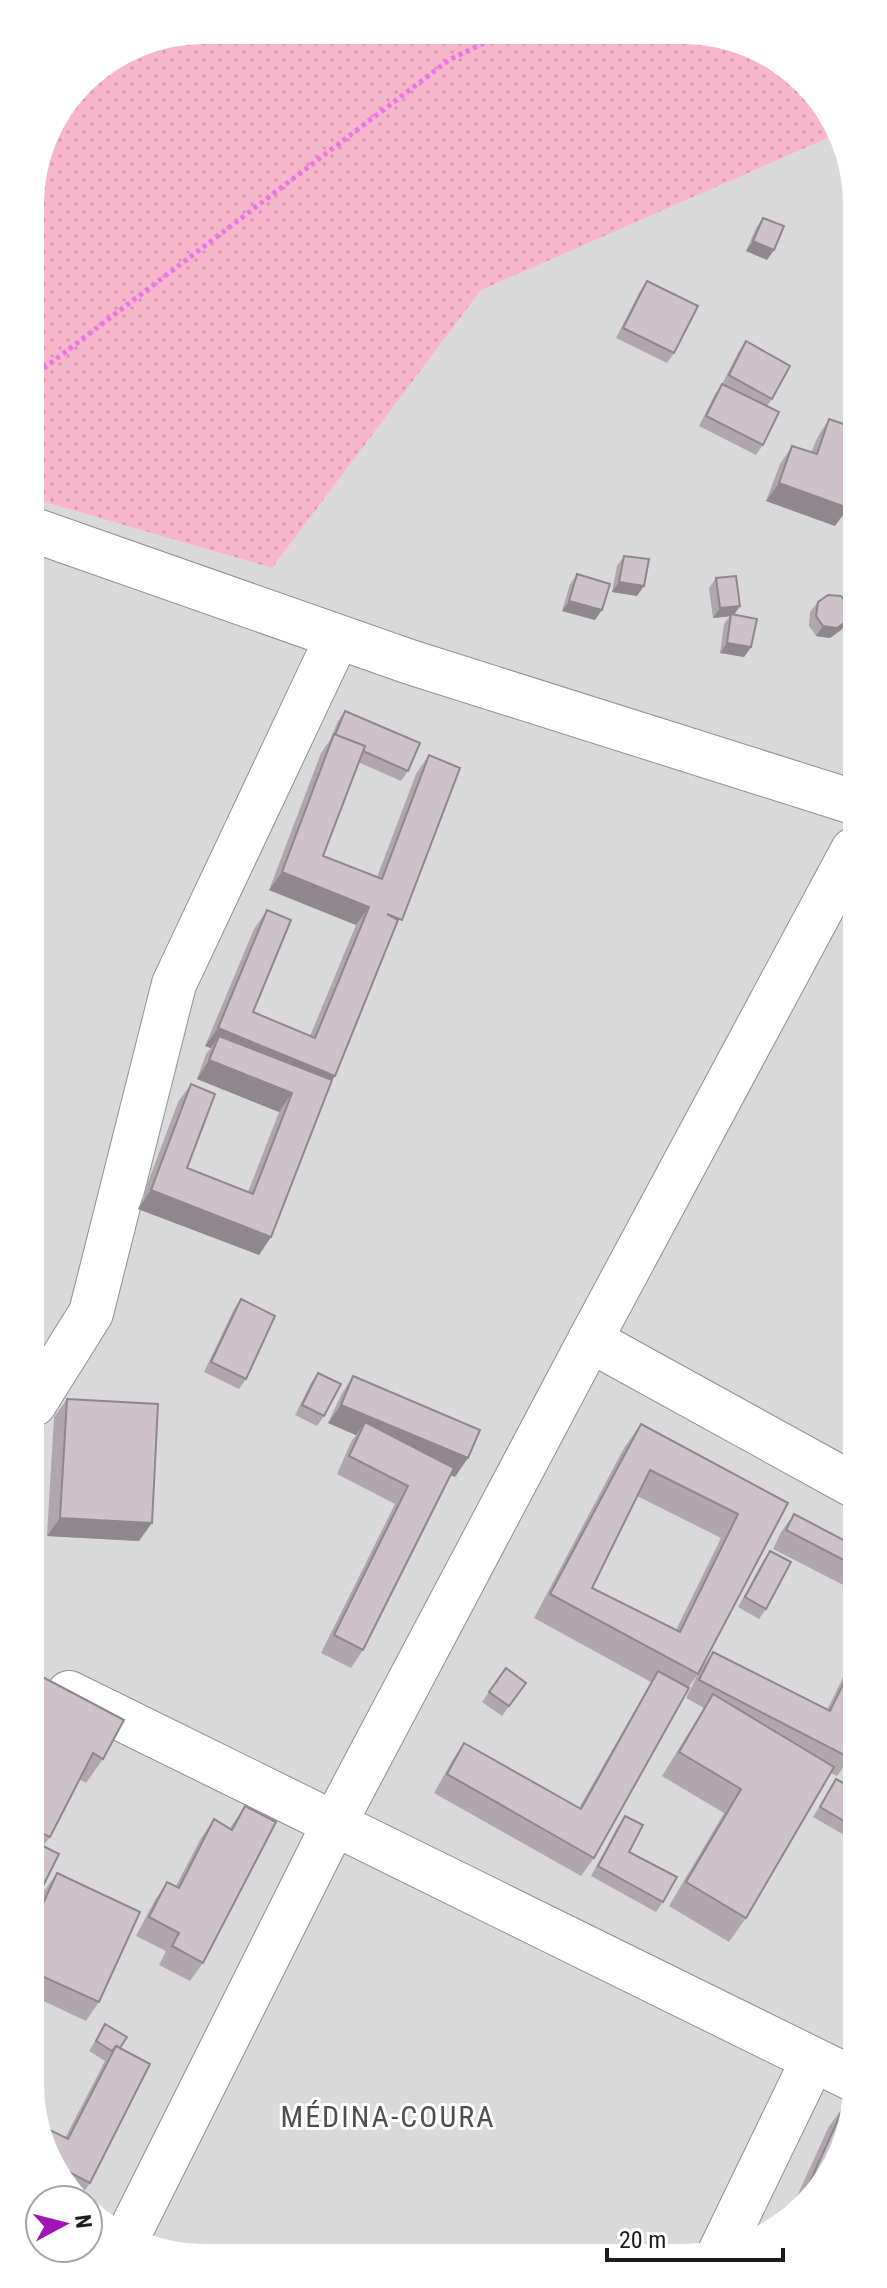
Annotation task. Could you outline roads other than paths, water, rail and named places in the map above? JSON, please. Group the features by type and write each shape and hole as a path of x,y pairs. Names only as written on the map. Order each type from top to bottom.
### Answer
{"street":[{"path":"44,534 337,638 843,799"},
{"path":"44,1388 91,1313 174,984 337,638"},
{"path":"132,2228 334,1824 843,869"},
{"path":"590,1340 843,1479"},
{"path":"44,1681 843,2074"},
{"path":"727,2238 813,2060"}],"district":[{"name":"MÉDINA-COURA","path":"388,2116"}]}
